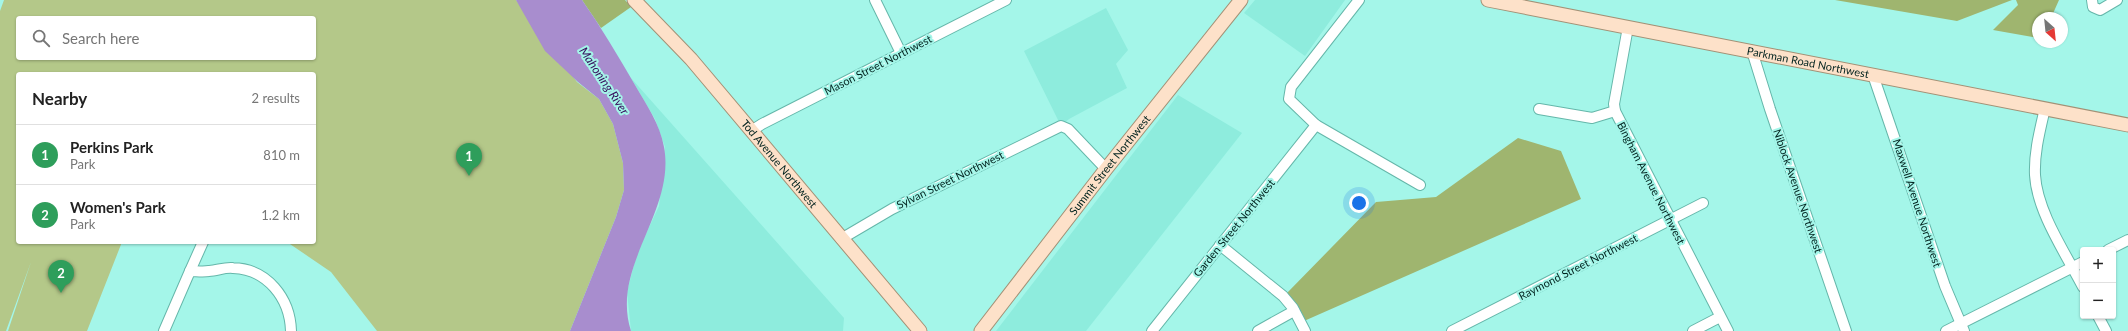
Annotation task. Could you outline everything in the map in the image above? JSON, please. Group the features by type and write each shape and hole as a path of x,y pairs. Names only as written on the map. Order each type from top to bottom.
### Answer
{"main road":[{"name":"Tod Avenue Northwest","path":"634,0 690,59 920,331"},
{"name":"Summit Street Northwest","path":"981,331 1106,169 1241,0"},
{"name":"Parkman Road Northwest","path":"1488,0 2128,125"}],"street":[{"path":"875,0 901,53"},
{"name":"Mason Street Northwest","path":"751,132 762,124 901,53 988,4 1006,0"},
{"path":"1359,0 1291,87 1289,96 1292,104 1316,125 1420,185"},
{"path":"2092,0 2093,7 2100,10 2117,0"},
{"name":"Bingham Avenue Northwest","path":"1628,27 1614,104 1615,111 1670,221 1728,331"},
{"name":"Niblock Avenue Northwest","path":"1752,51 1777,131 1846,331"},
{"name":"Maxwell Avenue Northwest","path":"1873,75 1945,286 1962,327"},
{"path":"2045,108 2035,162 2036,188 2043,210 2081,283"},
{"path":"1539,109 1592,118 1615,111"},
{"name":"Garden Street Northwest","path":"1152,331 1316,125"},
{"name":"Sylvan Street Northwest","path":"842,239 892,209 1062,126 1068,129 1106,169"},
{"name":"Raymond Street Northwest","path":"1452,331 1703,203"},
{"path":"2114,247 2128,240"},
{"path":"164,331 202,244"},
{"path":"1220,245 1277,290 1294,311 1305,331"},
{"path":"1946,331 1962,327 2080,264"},
{"path":"190,272 232,268 247,270 260,276 274,286 282,298 288,312 291,331"},
{"path":"1258,331 1294,311"},
{"path":"1693,331 1720,317"},
{"path":"2100,319 2106,331"}],"shaded area":[{"path":"4,0 516,0 577,82 599,99 613,124 623,163 624,190 616,217 570,331 377,331 331,272 290,244 316,244 316,72 16,72 16,244 121,244 87,331 8,331 31,262 6,331 0,331 0,11"},
{"path":"582,0 625,0 631,7 601,28"},
{"path":"1255,0 1345,0 1305,56 1244,13"},
{"path":"1835,0 2012,0 1957,21"},
{"path":"2016,0 2059,0 2054,12 2032,12 2032,37 1993,30 2018,5"},
{"path":"1106,8 1128,50 1116,64 1127,88 1069,119 1061,126 1024,51"},
{"path":"631,78 844,318 843,331 631,331 627,292 637,253 659,206 665,147 655,119"},
{"path":"1178,95 1242,133 1086,331 996,331"},
{"path":"1518,138 1561,151 1581,199 1304,321 1287,293 1376,202 1436,197"}],"water":[{"name":"Mahoning River","path":"516,0 582,0 622,63 648,107 659,130 664,147 665,171 661,194 635,261 629,284 627,307 631,331 570,331 616,217 624,190 623,163 613,124 599,99 578,82 545,51"}],"place":[{"name":"Perkins Park","path":"469,176"},
{"name":"Women's Park","path":"61,293"}]}
